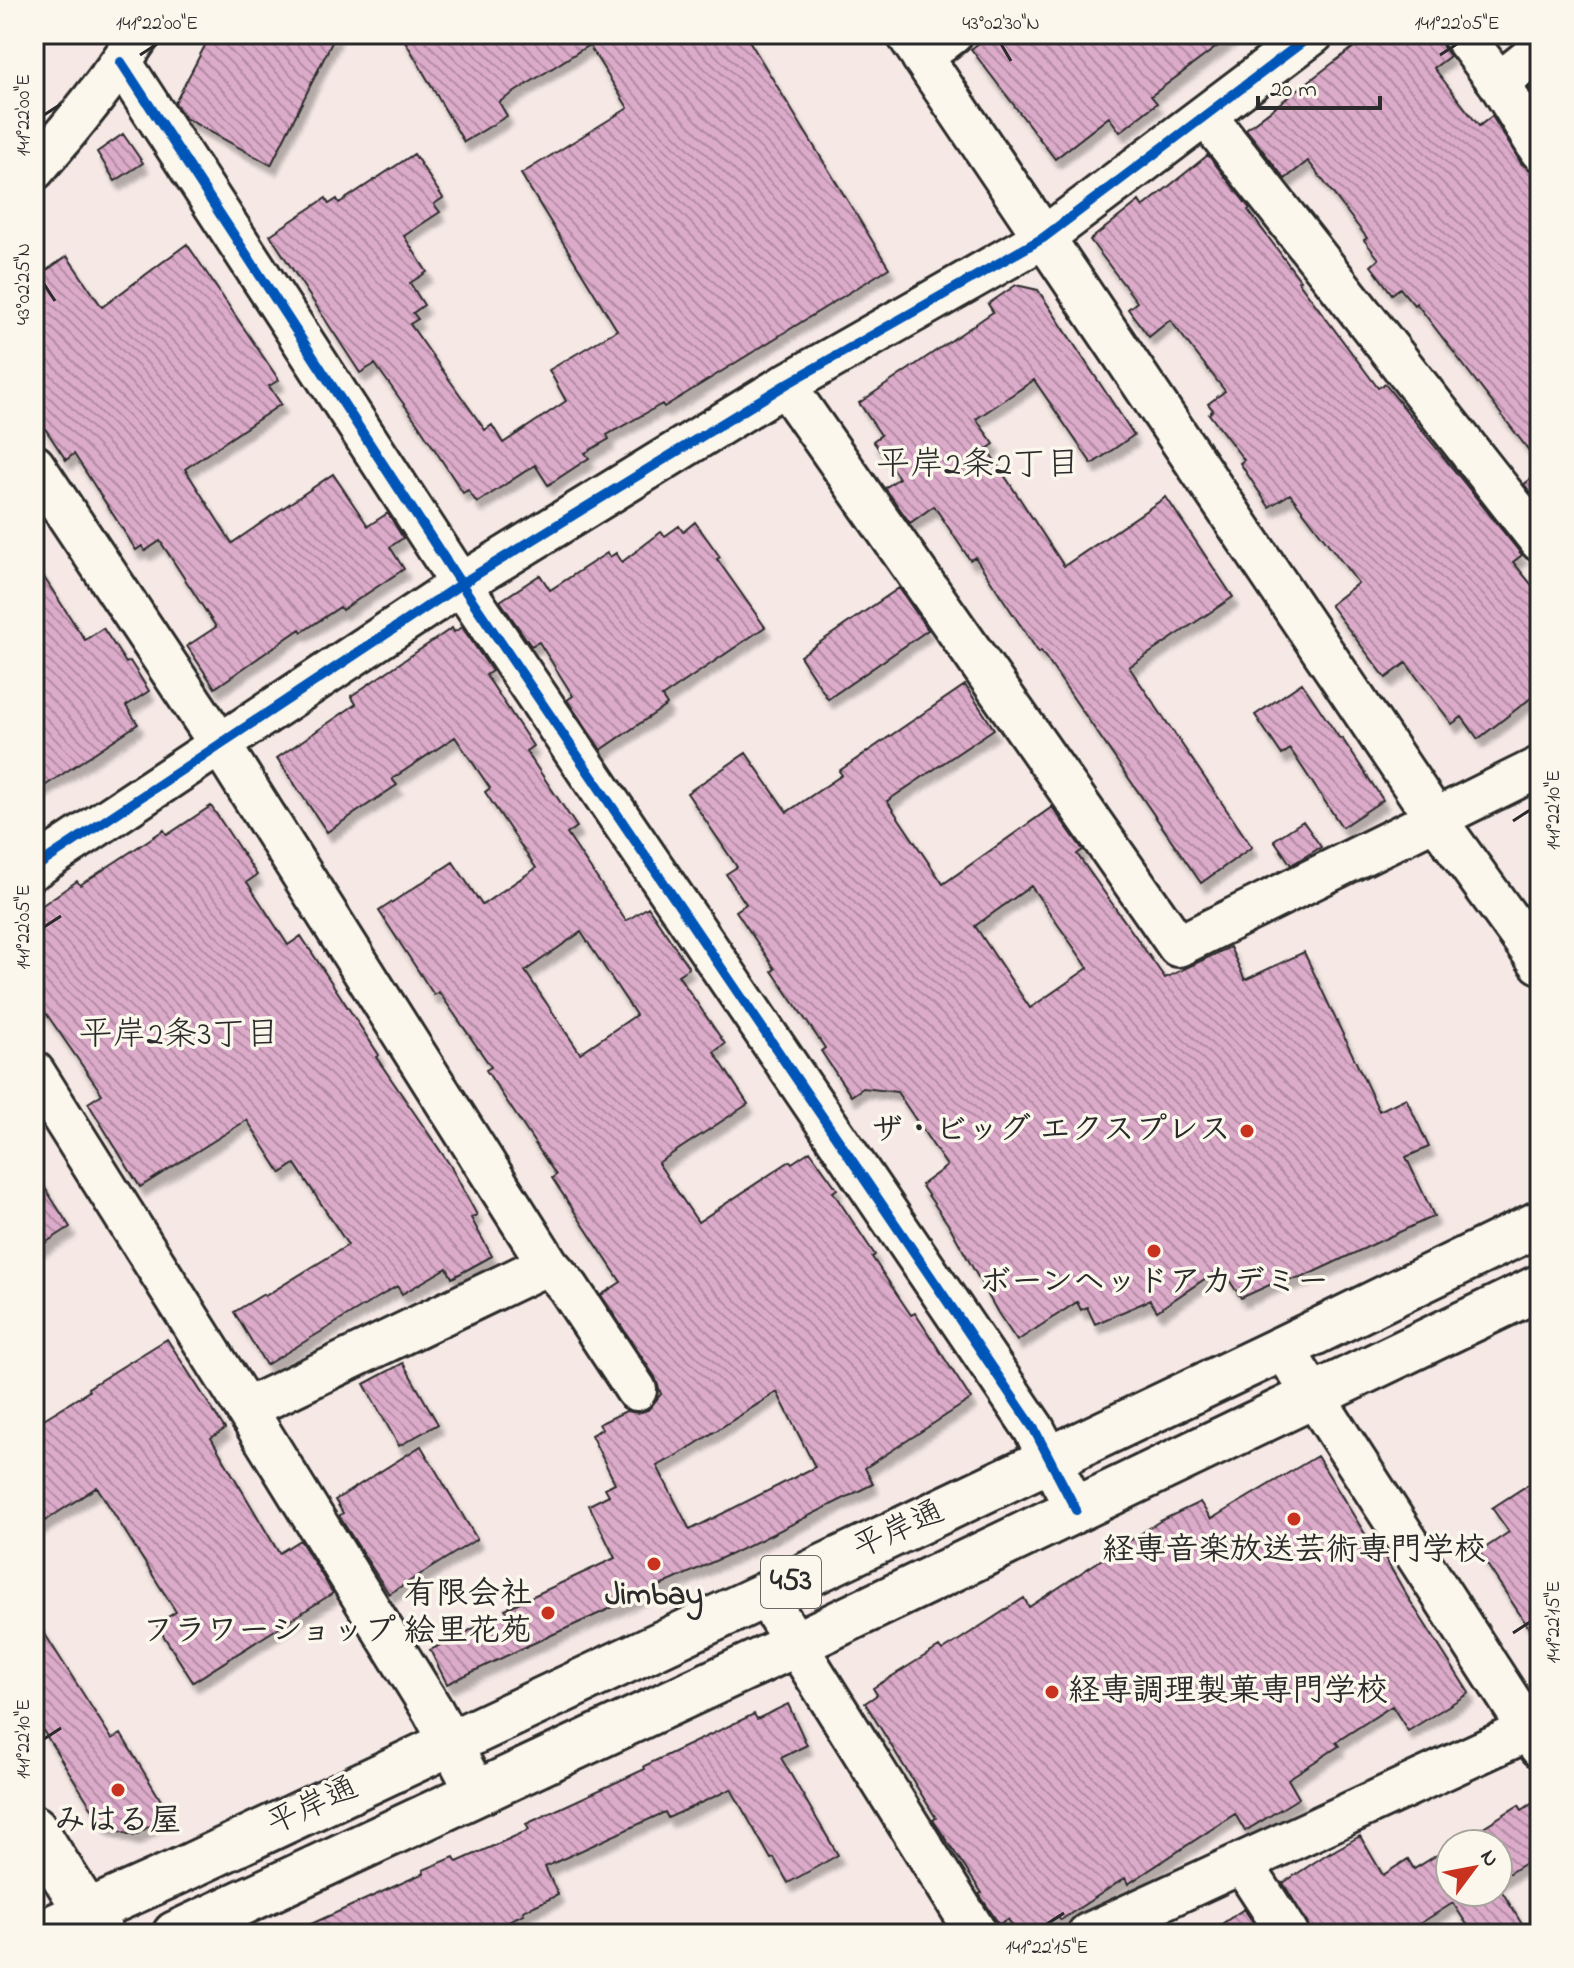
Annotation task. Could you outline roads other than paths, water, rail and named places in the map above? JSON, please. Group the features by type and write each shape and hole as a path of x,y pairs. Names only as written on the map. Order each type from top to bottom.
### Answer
{"main road":[{"name":"平岸通","path":"38,1934 94,1922 175,1873 1051,1459 1540,1223"},
{"name":"平岸通","path":"175,1934 796,1644 1540,1287"},
{"path":"34,1828 94,1922"}],"street":[{"path":"34,868 461,584 785,385 1043,238 1313,34"},
{"path":"1462,34 1499,83 1540,150"},
{"path":"927,42 1043,238 1435,818 1540,963"},
{"path":"34,170 62,139 130,48 461,584 1034,1429 1076,1510"},
{"path":"1499,83 1540,50"},
{"path":"1206,116 1540,541"},
{"path":"785,385 1178,946 1540,767"},
{"path":"34,465 219,743 548,1264 568,1287 636,1390"},
{"path":"34,1072 451,1742 477,1793"},
{"path":"246,1409 548,1264"},
{"path":"1088,1934 1536,1734 1283,1348"},
{"path":"765,1595 977,1934"},
{"path":"1242,1863 1288,1934"}],"place":[{"name":"ザ・ビッグ エクスプレス","path":"1247,1131"},
{"name":"ボーンヘッドアカデミー","path":"1154,1251"},
{"name":"経専音楽放送芸術専門学校","path":"1294,1519"},
{"name":"Jimbay","path":"654,1564"},
{"name":"有限会社 フラワーショップ 絵里花苑","path":"548,1613"},
{"name":"経専調理製菓専門学校","path":"1052,1692"},
{"name":"みはる屋","path":"118,1790"}],"district":[{"name":"平岸2条2丁目","path":"978,466"},
{"name":"平岸2条3丁目","path":"179,1036"}]}
